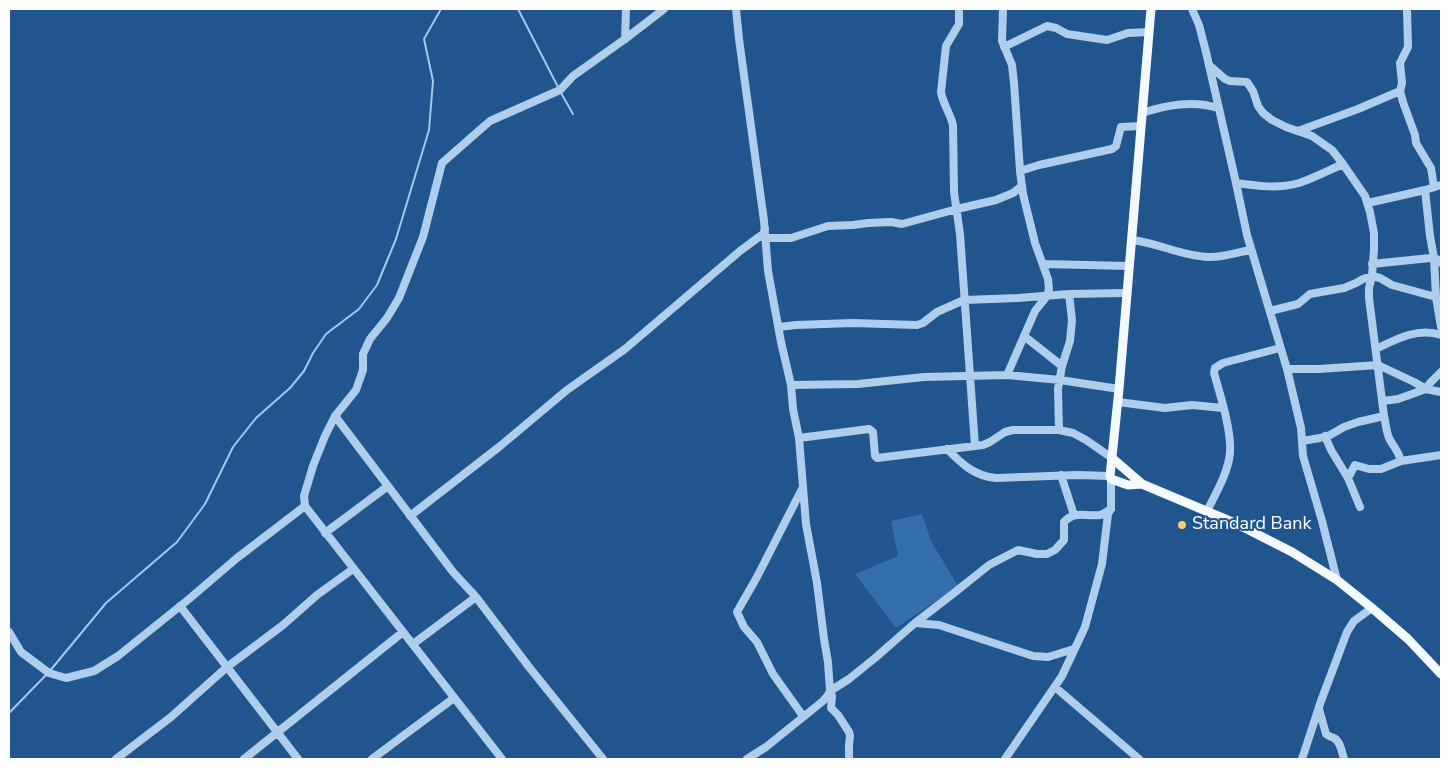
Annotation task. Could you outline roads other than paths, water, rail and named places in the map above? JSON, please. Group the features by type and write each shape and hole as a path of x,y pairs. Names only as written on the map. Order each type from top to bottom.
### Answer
{"main road":[{"path":"1142,484 1128,485 1110,478 1151,9"},
{"path":"1112,458 1142,484 1208,511 1292,552 1336,580 1408,639 1441,674"}],"street":[{"path":"625,39 626,9"},
{"path":"500,759 413,644 325,533 305,506 304,496 325,436 335,416 356,390 364,370 363,354 370,339 387,318 399,298 423,237 442,163 490,122 560,90 573,76 664,9"},
{"path":"736,9 738,40 766,234 768,271 791,385 793,409 799,438 802,487 828,662 832,709 838,714 850,734 849,759"},
{"path":"958,9 959,24 946,46 941,86 942,99 951,117 952,125 953,178 960,234 975,446"},
{"path":"1003,9 1002,41 1012,65 1022,186 1032,230 1048,279 1047,296 1035,311 1007,375"},
{"path":"1192,9 1199,25 1209,65 1246,234 1270,311 1301,428 1302,456 1322,521 1336,580"},
{"path":"1368,203 1438,186 1431,168 1416,143 1400,91 1402,83 1400,63 1408,48 1408,9"},
{"path":"1004,48 1047,26 1067,34 1107,40 1128,32 1149,32"},
{"path":"1209,65 1225,79 1247,82 1253,91 1258,106 1272,120 1312,136 1332,150 1368,203 1374,233 1369,298 1384,416 1387,434 1399,452 1401,461"},
{"path":"1298,131 1400,91"},
{"path":"1142,113 1179,104 1205,104 1218,108"},
{"path":"1020,171 1112,149 1116,146 1121,127 1141,126"},
{"path":"1236,183 1260,186 1287,186 1343,164"},
{"path":"410,516 499,448 567,390 625,349 740,251 763,234 791,238 828,226 891,222 902,224 996,200 1013,193 1022,186"},
{"path":"1425,190 1428,228 1438,260 1436,297 1441,327"},
{"path":"1132,240 1146,242 1186,254 1210,257 1251,250"},
{"path":"1372,264 1438,260"},
{"path":"1044,264 1129,266"},
{"path":"1270,311 1298,304 1310,294 1344,288 1363,278 1372,276 1392,285 1436,297"},
{"path":"779,327 853,323 917,325 923,323 937,312 964,300 1126,293"},
{"path":"1059,430 1058,398 1060,380 1062,366 1070,342 1072,320 1069,294"},
{"path":"1376,350 1405,336 1431,332 1441,335"},
{"path":"1024,336 1062,366"},
{"path":"1208,511 1227,467 1230,454 1229,436 1214,373 1215,368 1223,363 1280,348"},
{"path":"1286,369 1378,365 1426,389 1441,392"},
{"path":"1383,401 1398,400 1426,389 1441,372"},
{"path":"791,385 858,384 924,377 1007,375 1119,388"},
{"path":"1118,402 1165,408 1192,405 1223,408"},
{"path":"335,416 453,572 476,597 528,667 602,759"},
{"path":"1302,441 1325,436 1358,422 1384,416"},
{"path":"799,438 869,429 874,432 875,456 877,458 975,446 990,442 1005,432 1013,430 1059,430 1073,433 1112,458"},
{"path":"1325,436 1348,478 1360,507"},
{"path":"946,449 964,466 986,477 1093,475 1110,478 1111,509 1108,514 1104,552 1098,583 1085,627 1062,676 1005,759"},
{"path":"1348,478 1355,466 1381,469 1401,461 1441,455"},
{"path":"1061,475 1074,515"},
{"path":"325,533 388,486"},
{"path":"802,487 757,577 737,612 744,627 757,642 773,674 803,716"},
{"path":"9,632 21,652 49,673 66,678 94,671 110,661 237,558 305,506"},
{"path":"746,759 766,747 828,695 830,691 880,655 915,623 989,564 1018,550 1047,554 1055,550 1064,540 1064,522 1069,517 1074,515 1101,515 1111,509"},
{"path":"116,759 171,717 227,667 283,625 317,595 353,568"},
{"path":"413,644 476,597"},
{"path":"180,606 298,759"},
{"path":"1302,759 1347,632 1354,622 1372,608"},
{"path":"915,623 939,625 1033,656 1048,657 1074,649"},
{"path":"244,759 403,632"},
{"path":"1055,687 1140,759"},
{"path":"372,759 454,698"},
{"path":"1319,709 1327,736 1338,741 1344,759"}],"waterway":[{"path":"49,672 106,603 177,542 205,504 233,447 256,418 290,388 304,371 326,334 359,309 377,285 396,239 429,130 433,81 424,39 441,9"},
{"path":"518,9 559,89"},
{"path":"561,93 573,114"},
{"path":"9,713 46,675"}],"place":[{"name":"Standard Bank","path":"1182,525"}]}
